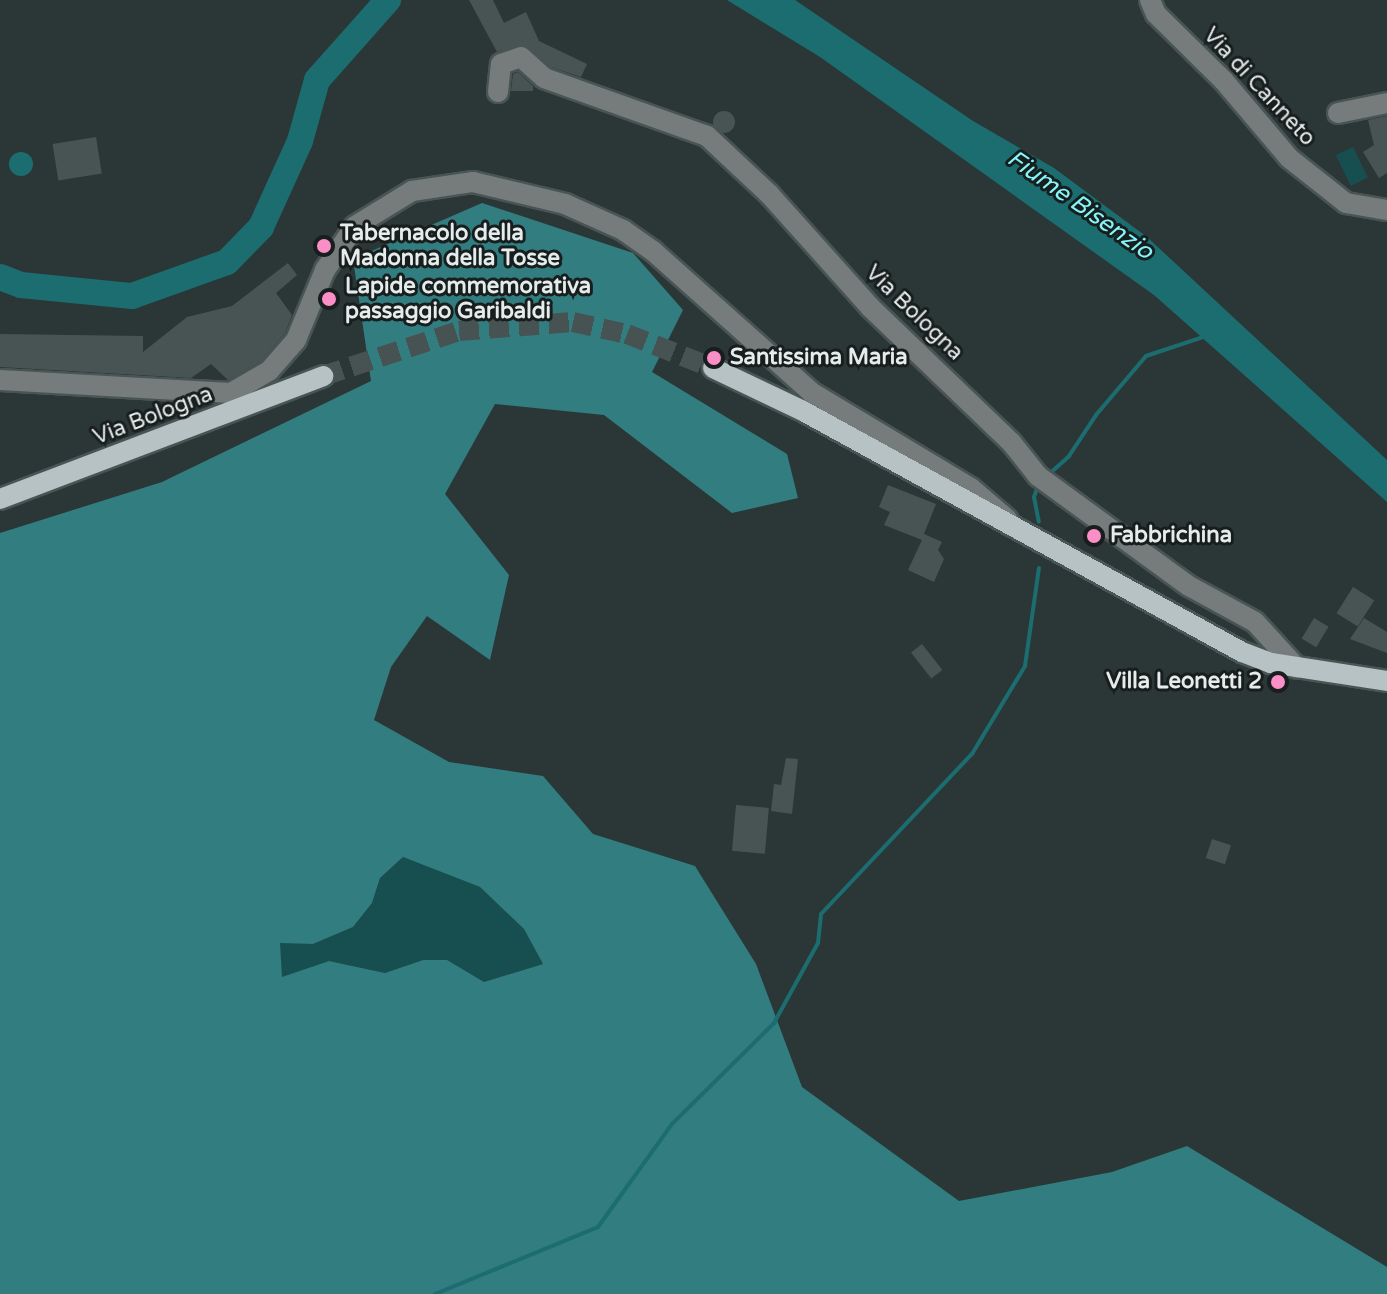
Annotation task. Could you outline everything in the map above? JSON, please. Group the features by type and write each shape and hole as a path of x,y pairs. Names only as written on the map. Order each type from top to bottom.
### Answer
{"main road":[{"path":"713,368 803,411 1181,622 1271,663 1387,681"},
{"name":"Via Bologna","path":"0,499 323,376"}],"street":[{"name":"Via di Canneto","path":"1150,0 1156,14 1224,81 1289,158 1346,203 1387,210"},
{"name":"Via Bologna","path":"498,92 501,64 521,57 544,78 707,136 770,195 870,307 1011,442 1038,476 1189,586 1255,622 1297,668"},
{"name":"Via di Canneto","path":"1338,113 1387,103"},
{"path":"0,380 221,395 256,380 296,340 325,270 355,226 412,191 473,182 565,204 623,230 653,251 811,392 971,488 1019,530"}],"shaded area":[{"path":"1353,147 1368,178 1351,186 1336,155"},
{"path":"482,203 633,253 683,310 652,372 787,454 798,498 732,513 604,415 495,404 445,494 509,575 490,660 427,616 391,667 374,720 449,762 543,776 593,834 695,866 756,964 802,1087 959,1201 1112,1172 1187,1146 1387,1267 1387,1294 0,1294 0,533 162,482 371,381 353,259","holes":["403,857 480,887 524,929 543,964 484,982 447,960 423,960 385,973 329,961 282,977 280,943 313,944 353,927 372,903 380,878"]},
{"path":"403,857 480,887 524,929 543,964 484,982 423,960 385,973 329,961 282,978 279,942 313,944 353,927 372,903 380,878"}],"water":[{"path":"727,0 795,0 973,121 1054,168 1147,237 1387,460 1387,502 1154,295 820,57"},
{"path":"21,152 30,155 33,164 30,173 21,176 12,173 9,164 12,155"}],"building":[{"path":"469,0 493,0 504,23 526,12 539,41 587,64 581,77 551,67 524,45 497,52"},
{"path":"518,72 533,86 533,91 511,91 513,74"},
{"path":"724,111 732,114 735,122 732,130 724,133 716,130 713,122 716,114"},
{"path":"1387,116 1387,173 1379,178 1363,152 1374,145 1368,120"},
{"path":"96,137 102,174 58,180 53,144"},
{"path":"288,263 297,275 276,293 292,315 285,333 261,361 228,380 211,364 191,378 0,367 0,334 143,336 143,352 187,317 232,306"},
{"path":"888,485 936,504 924,534 942,542 938,550 944,559 934,582 908,570 922,540 884,525 890,512 879,507"},
{"path":"1353,587 1374,600 1358,627 1337,613"},
{"path":"1314,618 1329,627 1316,647 1302,639"},
{"path":"1364,618 1387,632 1387,653 1350,639"},
{"path":"922,644 942,670 931,679 911,653"},
{"path":"786,758 798,759 792,814 771,811 774,784 781,785"},
{"path":"736,805 769,808 765,854 732,851"},
{"path":"1212,839 1231,845 1225,864 1206,858"}],"waterway":[{"name":"Fiume Bisenzio","path":"0,277 21,285 132,296 227,262 261,227 300,141 317,80 388,0"},
{"path":"1047,476 1069,456 1096,415 1146,356 1206,336"},
{"path":"1038,486 1034,497 1039,522"},
{"path":"435,1294 598,1227 672,1124 774,1023 818,943 821,914 972,754 1025,666 1039,568"}],"tunnel":[{"path":"323,376 459,331 573,322 627,334 713,368"}],"place":[{"name":"Tabernacolo della Madonna della Tosse","path":"324,246"},
{"name":"Lapide commemorativa passaggio Garibaldi","path":"329,299"},
{"name":"Santissima Maria","path":"714,358"},
{"name":"Fabbrichina","path":"1094,536"},
{"name":"Villa Leonetti 2","path":"1278,682"}]}
